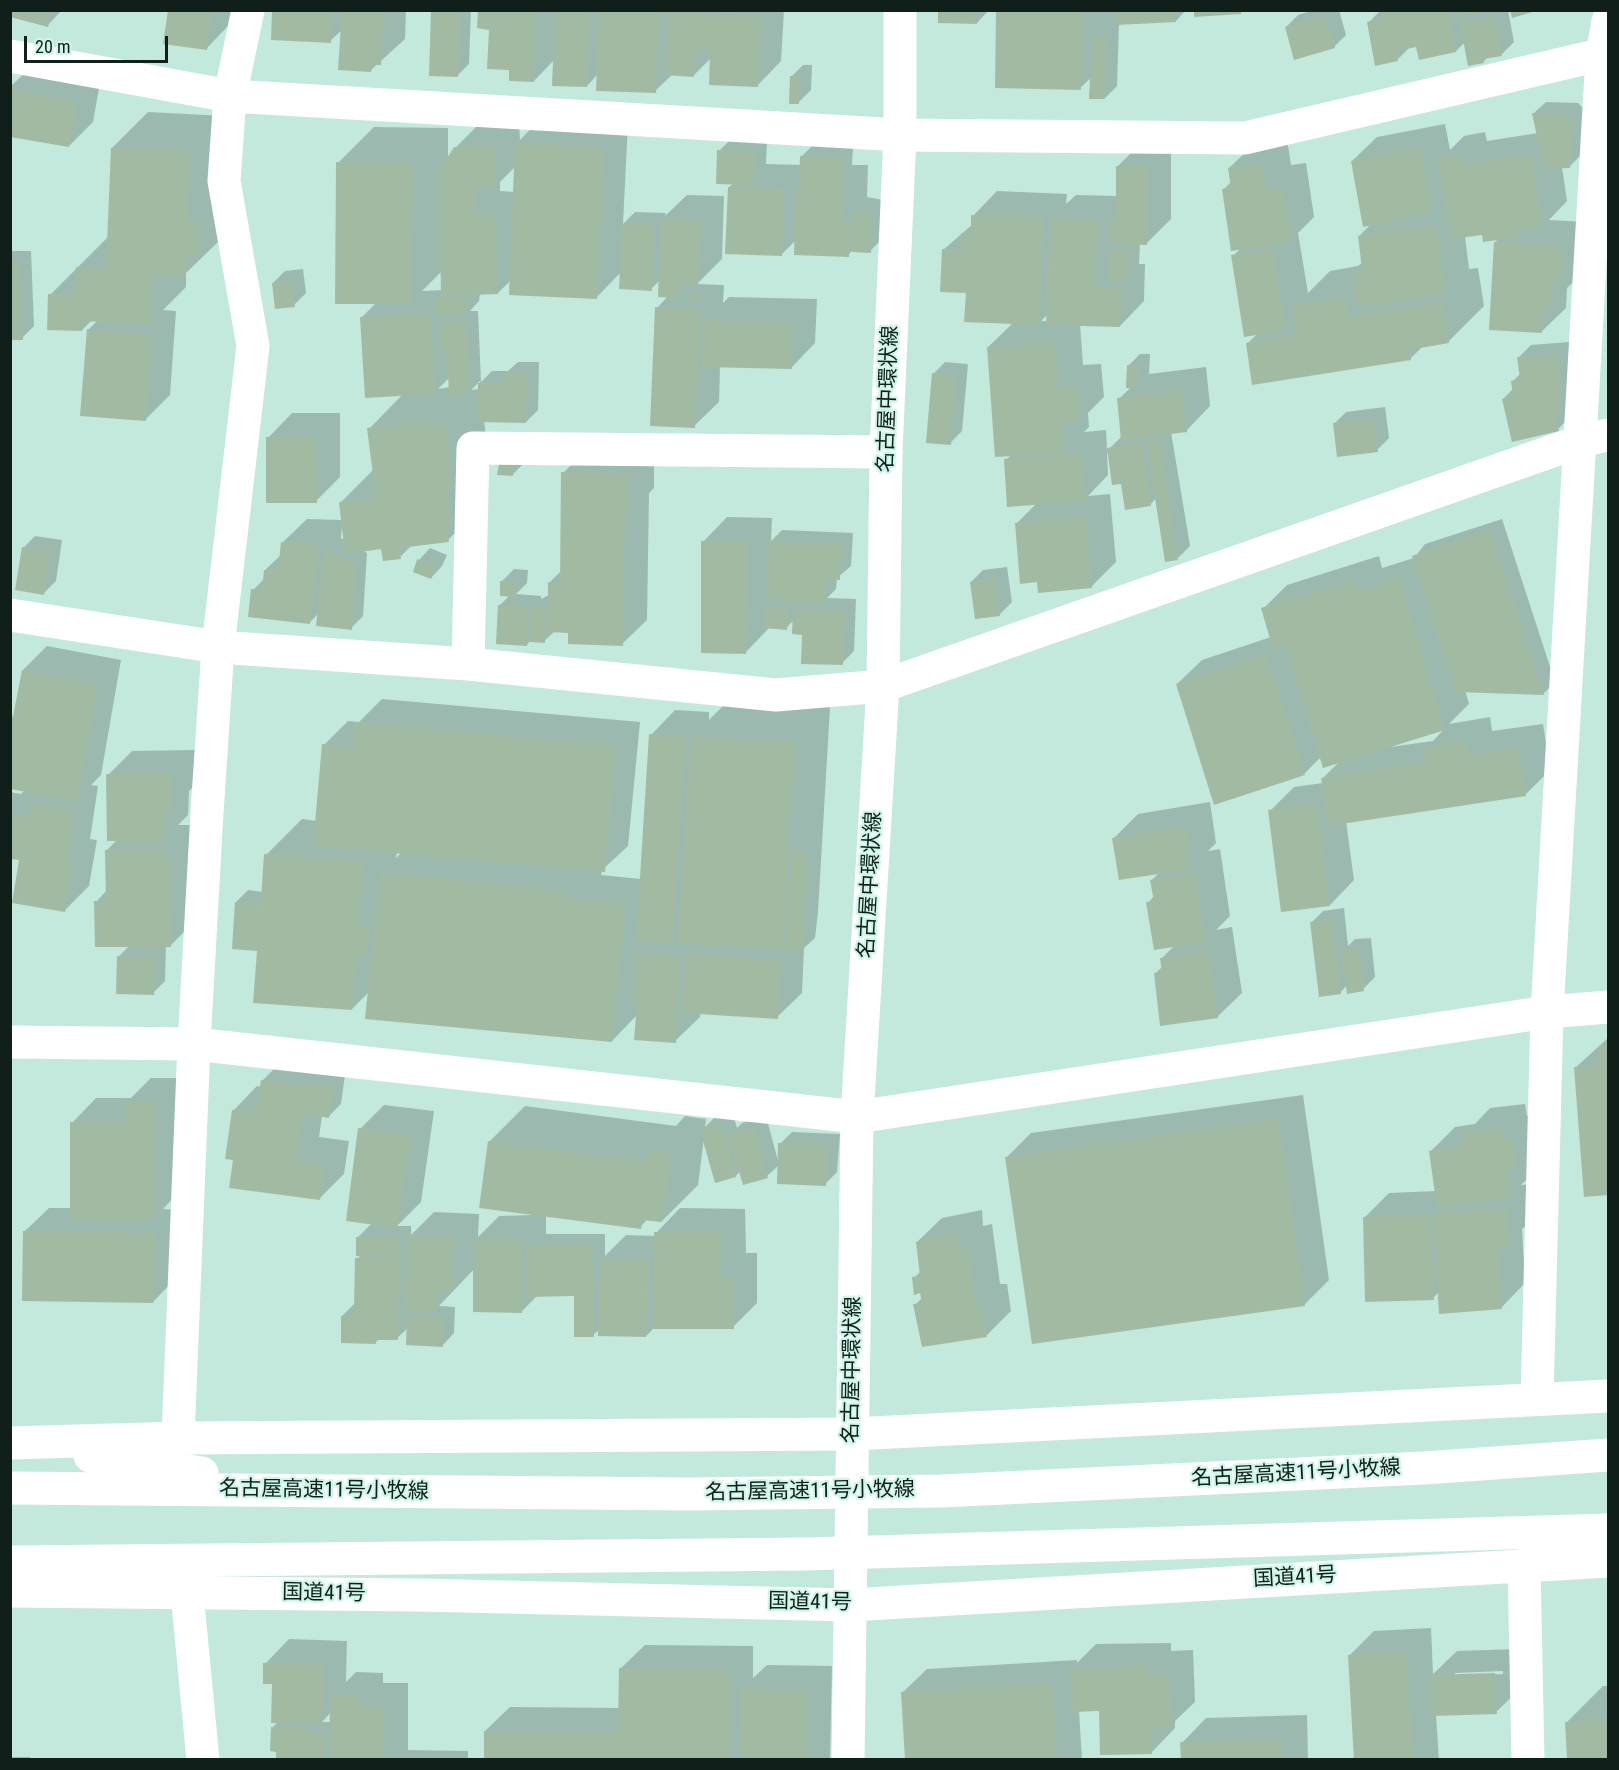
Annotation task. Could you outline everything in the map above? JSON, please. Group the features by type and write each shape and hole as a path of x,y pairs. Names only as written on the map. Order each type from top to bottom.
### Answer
{"main road":[{"path":"178,1438 194,1044 218,647 253,346 224,181 230,96 249,10"},
{"name":"名古屋中環状線","path":"848,1760 857,1117 883,686 886,452 900,135 900,10"},
{"path":"1537,1399 1547,1012 1595,438 1605,55 1608,21"},
{"path":"10,56 230,96 900,135 1245,138 1605,55"},
{"path":"10,615 218,647 468,664 776,695 883,686 1595,438"},
{"path":"468,664 473,448 886,452"},
{"path":"10,1042 194,1044 857,1117 1547,1012 1608,1007"},
{"path":"10,1443 178,1438 852,1434 1608,1396"},
{"path":"10,1449 52,1450 327,1491"},
{"name":"名古屋高速11号小牧線","path":"10,1488 688,1494 941,1491 1424,1468 1608,1455"},
{"path":"10,1562 805,1554 1608,1530"},
{"name":"国道41号","path":"10,1590 850,1605 1608,1561"},
{"path":"10,1590 116,1562"},
{"path":"1524,1565 1528,1760"},
{"path":"187,1593 203,1760"}],"building":[{"path":"12,10 52,10 48,27 10,17"},
{"path":"168,10 213,10 207,50 163,44"},
{"path":"272,10 333,10 331,43 271,40"},
{"path":"342,10 384,10 381,65 372,65 371,72 338,70"},
{"path":"431,10 460,10 458,77 429,76"},
{"path":"478,10 537,10 534,82 509,81 509,70 487,69 489,30 477,28"},
{"path":"555,10 590,10 587,87 552,86"},
{"path":"599,10 659,10 656,93 596,91"},
{"path":"938,10 977,10 977,24 938,23"},
{"path":"996,10 1082,10 1081,90 995,88"},
{"path":"1115,10 1176,10 1176,22 1116,25"},
{"path":"1194,10 1241,10 1241,14 1194,17"},
{"path":"1382,10 1448,10 1456,52 1419,60 1416,47 1396,51 1398,61 1375,66 1367,22 1383,19"},
{"path":"1457,10 1486,10 1486,11 1460,20"},
{"path":"1510,10 1536,10 1536,11 1512,18"},
{"path":"668,13 762,17 758,87 709,85 710,52 695,51 694,77 665,75"},
{"path":"1326,15 1335,48 1294,60 1285,27"},
{"path":"1495,17 1502,56 1483,59 1484,63 1468,66 1460,24"},
{"path":"1092,36 1107,36 1105,99 1089,99"},
{"path":"790,76 800,76 799,104 789,104"},
{"path":"10,89 77,101 69,147 10,137"},
{"path":"1532,113 1566,115 1573,122 1570,168 1544,169"},
{"path":"515,142 604,147 597,299 509,295"},
{"path":"495,146 496,187 475,188 476,215 498,216 498,294 441,296 439,171 454,147"},
{"path":"111,148 190,151 187,221 201,221 199,258 186,257 185,277 153,275 151,324 82,321 82,331 47,330 48,294 75,295 76,267 106,268"},
{"path":"1421,148 1433,213 1363,227 1351,161"},
{"path":"717,150 756,152 754,185 716,184"},
{"path":"1532,154 1543,227 1517,231 1518,237 1483,242 1482,235 1451,239 1438,159 1462,156 1463,165"},
{"path":"800,156 841,157 843,221 850,221 849,257 794,255 796,187 799,187"},
{"path":"336,162 413,163 411,304 335,304"},
{"path":"1263,162 1267,189 1282,187 1291,242 1231,251 1222,189 1231,188 1228,168"},
{"path":"1116,166 1148,166 1147,245 1110,244 1110,219 1116,219"},
{"path":"728,187 784,189 782,256 725,254"},
{"path":"852,211 871,211 871,253 852,252"},
{"path":"971,215 1043,217 1039,325 964,322 966,293 940,292 942,249 961,250 961,233 971,233"},
{"path":"661,218 701,220 698,285 681,284 680,298 658,297"},
{"path":"1050,218 1098,220 1095,287 1122,288 1120,327 1046,325"},
{"path":"622,224 654,225 652,291 619,289"},
{"path":"1436,225 1446,295 1357,307 1352,271 1362,269 1358,236"},
{"path":"1494,242 1562,245 1560,280 1552,280 1550,307 1544,307 1542,333 1489,330"},
{"path":"1273,249 1286,330 1244,337 1231,255"},
{"path":"1109,251 1129,252 1128,282 1108,282"},
{"path":"10,262 19,262 23,340 10,340"},
{"path":"292,281 295,307 275,309 272,283"},
{"path":"700,294 700,302 690,302 690,295"},
{"path":"437,297 469,299 468,315 435,313"},
{"path":"1347,297 1349,317 1443,303 1449,343 1409,350 1411,360 1252,385 1246,343 1297,335 1292,306"},
{"path":"655,307 701,309 695,428 650,426"},
{"path":"431,313 435,394 365,398 360,317"},
{"path":"703,320 793,323 792,369 702,367"},
{"path":"467,322 469,394 449,395 447,350 440,350 440,323"},
{"path":"87,329 153,335 146,421 80,416"},
{"path":"1056,342 1059,388 1078,387 1080,422 1063,424 1065,453 995,457 987,347"},
{"path":"1557,354 1560,375 1562,375 1559,415 1554,415 1559,431 1512,442 1502,399 1513,396 1511,381 1520,379 1517,357"},
{"path":"1127,365 1139,366 1137,389 1126,388"},
{"path":"504,373 527,373 526,423 478,422 478,383 504,383"},
{"path":"932,373 956,375 951,445 926,443"},
{"path":"1183,391 1187,432 1121,440 1117,398"},
{"path":"1374,418 1378,452 1337,457 1333,423"},
{"path":"428,421 428,426 445,424 453,488 448,489 452,525 446,526 449,542 399,548 401,559 383,561 381,549 345,554 339,502 376,498 367,428"},
{"path":"266,437 316,437 317,503 266,503"},
{"path":"1159,438 1178,560 1165,562 1146,440"},
{"path":"1142,443 1151,506 1125,510 1121,484 1112,485 1107,448"},
{"path":"1082,454 1085,501 1007,507 1004,459"},
{"path":"499,464 514,465 513,476 497,475"},
{"path":"561,472 630,473 630,514 625,514 623,646 568,644 568,633 548,632 548,582 560,583"},
{"path":"1087,517 1092,588 1038,593 1037,582 1020,584 1015,523"},
{"path":"1490,530 1544,695 1456,692 1412,556"},
{"path":"291,541 319,544 310,624 248,617 251,589 262,590 264,570 278,571 281,542 290,544"},
{"path":"701,541 748,542 746,654 701,653"},
{"path":"769,542 841,544 840,580 826,579 825,603 767,600"},
{"path":"22,547 51,552 44,595 15,590"},
{"path":"325,547 356,565 352,630 316,626"},
{"path":"417,559 436,567 431,579 413,572"},
{"path":"995,578 1000,616 975,619 970,582"},
{"path":"1399,578 1445,730 1323,768 1285,645 1273,649 1261,608 1354,580 1358,591"},
{"path":"500,581 517,581 515,597 500,596"},
{"path":"498,605 529,607 527,646 496,644"},
{"path":"531,606 546,607 545,643 530,642"},
{"path":"765,608 788,609 787,630 764,628"},
{"path":"793,609 845,611 843,665 801,664 802,635 792,634"},
{"path":"1266,654 1305,775 1214,805 1176,684"},
{"path":"22,670 98,684 77,801 10,789 10,732"},
{"path":"356,722 616,746 605,872 313,846 322,744 353,747"},
{"path":"649,734 686,736 672,943 636,941"},
{"path":"691,736 795,742 783,950 678,943"},
{"path":"1467,741 1468,755 1519,747 1526,796 1328,826 1321,778 1426,762 1424,747"},
{"path":"106,774 172,774 172,809 165,809 165,841 107,841"},
{"path":"31,803 75,810 67,863 73,864 65,912 12,903 19,860 10,859 10,815 29,817"},
{"path":"1317,804 1330,906 1281,912 1268,810"},
{"path":"1186,826 1192,869 1119,880 1112,838"},
{"path":"166,849 166,861 170,862 171,947 95,947 94,901 106,901 105,850"},
{"path":"792,852 810,853 803,952 785,951"},
{"path":"264,854 364,862 358,927 369,927 367,955 357,954 352,1010 253,1003 257,951 232,949 235,902 260,904 259,928"},
{"path":"380,872 568,891 567,898 626,904 612,1042 365,1019"},
{"path":"1196,873 1206,942 1154,950 1146,902 1154,901 1150,880"},
{"path":"1332,919 1341,994 1319,997 1310,922"},
{"path":"1359,949 1364,991 1347,994 1341,951"},
{"path":"1208,951 1218,1018 1160,1026 1154,973 1162,972 1160,958"},
{"path":"634,952 681,955 676,1043 634,1040 637,1003 632,1003"},
{"path":"685,955 781,960 778,1019 682,1013"},
{"path":"117,956 154,958 154,995 116,994"},
{"path":"1608,1046 1608,1195 1584,1197 1574,1067 1598,1066 1598,1047"},
{"path":"261,1080 306,1087 307,1083 334,1086 329,1118 302,1114 296,1161 325,1165 320,1200 229,1188 233,1160 225,1159 232,1110 256,1113"},
{"path":"125,1102 154,1102 154,1220 70,1221 70,1122 125,1121"},
{"path":"1279,1119 1305,1306 1032,1344 1005,1157"},
{"path":"722,1124 736,1177 715,1183 700,1130"},
{"path":"754,1127 768,1178 743,1185 728,1135"},
{"path":"358,1128 411,1135 397,1228 346,1221"},
{"path":"1501,1128 1503,1140 1513,1139 1517,1169 1507,1170 1511,1197 1437,1208 1429,1151 1466,1145 1464,1132"},
{"path":"488,1141 647,1162 648,1151 671,1154 662,1222 642,1220 641,1229 479,1208"},
{"path":"778,1143 828,1145 826,1186 777,1184"},
{"path":"1507,1208 1509,1245 1498,1246 1502,1309 1439,1314 1433,1213"},
{"path":"1430,1214 1434,1300 1365,1302 1363,1217"},
{"path":"23,1231 155,1233 153,1303 22,1301"},
{"path":"654,1232 722,1232 722,1277 734,1277 734,1329 654,1329"},
{"path":"958,1233 959,1250 968,1247 976,1308 983,1307 987,1337 922,1347 913,1304 922,1303 920,1293 914,1295 912,1277 920,1276 916,1242"},
{"path":"408,1236 455,1237 453,1292 437,1292 436,1311 405,1310"},
{"path":"356,1237 400,1237 399,1257 356,1256"},
{"path":"473,1239 523,1239 522,1313 473,1312"},
{"path":"594,1245 594,1337 574,1337 574,1296 528,1297 527,1246"},
{"path":"355,1258 399,1259 398,1340 376,1340 376,1344 341,1343 341,1316 354,1315"},
{"path":"601,1259 649,1260 646,1337 598,1336"},
{"path":"407,1317 444,1318 443,1347 406,1345"},
{"path":"1407,1651 1413,1760 1354,1760 1348,1655"},
{"path":"263,1663 324,1665 322,1724 271,1723 272,1684 263,1684"},
{"path":"1147,1666 1147,1674 1170,1674 1171,1727 1152,1728 1152,1754 1100,1755 1099,1711 1072,1712 1070,1668"},
{"path":"619,1668 730,1670 729,1760 484,1760 484,1731 618,1732"},
{"path":"1495,1673 1497,1714 1432,1716 1431,1675"},
{"path":"1053,1684 1057,1760 905,1760 901,1692"},
{"path":"741,1688 808,1690 807,1760 739,1760"},
{"path":"330,1696 359,1696 359,1706 384,1706 384,1760 329,1760"},
{"path":"1608,1719 1608,1760 1567,1760 1565,1722"},
{"path":"271,1727 310,1729 309,1733 325,1734 324,1760 276,1760 276,1752 270,1751"},
{"path":"1283,1739 1283,1760 1181,1760 1180,1742"}]}
